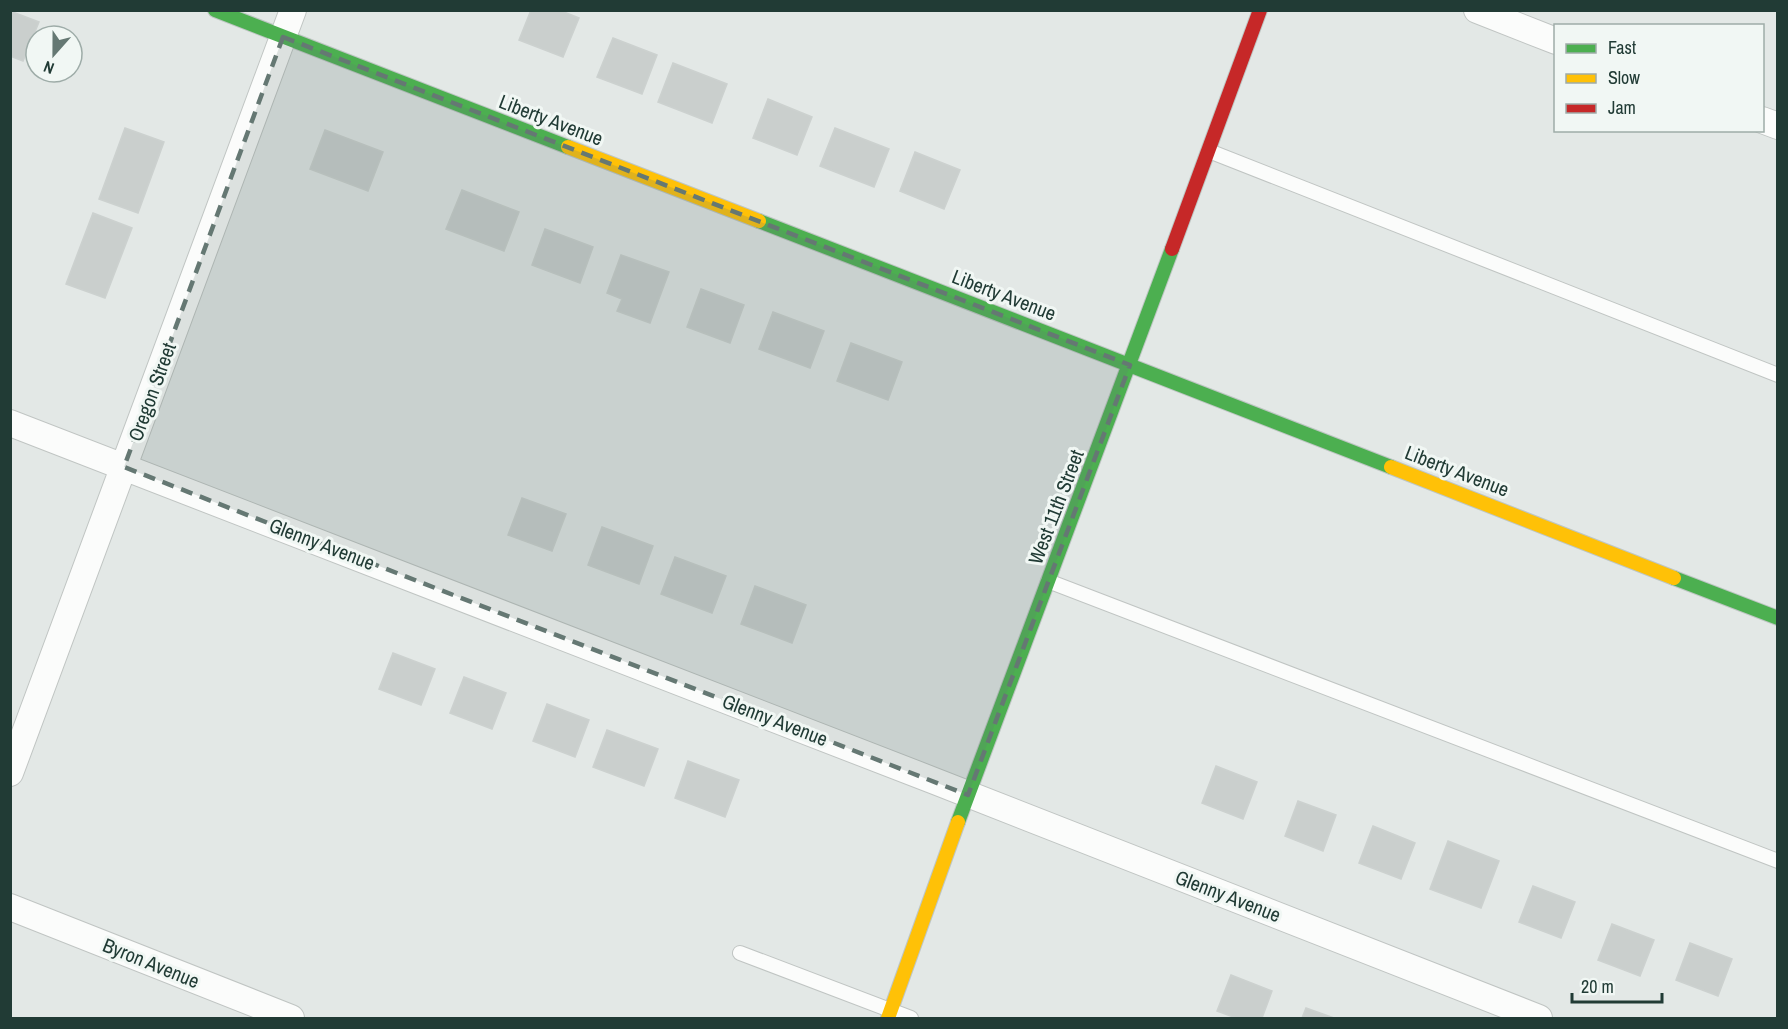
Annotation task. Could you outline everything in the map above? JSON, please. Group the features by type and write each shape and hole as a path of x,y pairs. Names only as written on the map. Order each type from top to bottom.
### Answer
{"street":[{"name":"Liberty Avenue","path":"215,10 1778,618"},
{"name":"Oregon Street","path":"10,773 293,10"},
{"name":"West 11th Street","path":"890,1015 968,795 1260,10"},
{"path":"1477,10 1554,40"},
{"name":"Glenny Avenue","path":"10,423 1539,1018"},
{"name":"Byron Avenue","path":"10,908 291,1018"}],"lane":[{"path":"1209,151 1778,375"},
{"path":"1048,582 1778,861"},
{"path":"740,953 890,1015 910,1018"}],"highlighted area":[{"path":"283,37 1130,365 968,795 124,467"}],"building":[{"path":"531,10 559,10 579,18 563,57 519,40"},
{"path":"10,11 39,22 38,24 24,24 23,61 10,56"},
{"path":"613,38 657,55 642,94 597,77"},
{"path":"673,63 727,84 712,123 658,102"},
{"path":"768,99 812,117 797,155 753,138"},
{"path":"125,128 164,142 138,213 99,199"},
{"path":"835,128 889,149 874,187 820,166"},
{"path":"325,130 383,152 368,191 310,169"},
{"path":"915,152 960,170 944,209 900,191"},
{"path":"462,190 519,212 504,251 446,229"},
{"path":"93,213 132,228 105,298 66,284"},
{"path":"545,229 593,247 580,283 532,265"},
{"path":"621,255 669,272 650,323 617,311 622,299 607,293"},
{"path":"701,289 744,305 730,343 687,327"},
{"path":"773,312 824,331 810,368 759,349"},
{"path":"851,343 902,362 888,400 837,381"},
{"path":"522,498 566,514 552,551 508,535"},
{"path":"602,527 653,546 639,584 588,565"},
{"path":"675,557 726,576 712,613 661,594"},
{"path":"755,586 806,605 792,643 741,624"},
{"path":"393,653 435,669 421,705 379,689"},
{"path":"464,677 506,693 492,729 450,713"},
{"path":"547,704 589,720 575,757 533,741"},
{"path":"607,730 658,749 644,786 593,767"},
{"path":"688,761 739,780 725,817 675,798"},
{"path":"1216,766 1257,782 1243,819 1202,803"},
{"path":"1298,801 1336,815 1323,851 1285,836"},
{"path":"1373,826 1415,843 1401,879 1359,863"},
{"path":"1448,841 1499,861 1481,908 1430,889"},
{"path":"1533,886 1575,902 1561,938 1519,922"},
{"path":"1612,924 1654,940 1640,976 1598,960"},
{"path":"1690,943 1732,959 1718,996 1676,980"},
{"path":"1231,975 1272,991 1262,1018 1236,1018 1217,1011"},
{"path":"1306,1008 1334,1018 1302,1018"}],"traffic: fast":[{"path":"215,10 568,147"},
{"path":"759,221 1391,467"},
{"path":"958,822 1172,249"},
{"path":"1674,578 1778,618"}],"traffic: slow":[{"path":"568,147 759,221"},
{"path":"1391,467 1674,578"},
{"path":"888,1018 958,822"}],"traffic: jam":[{"path":"1172,249 1260,10"}]}
